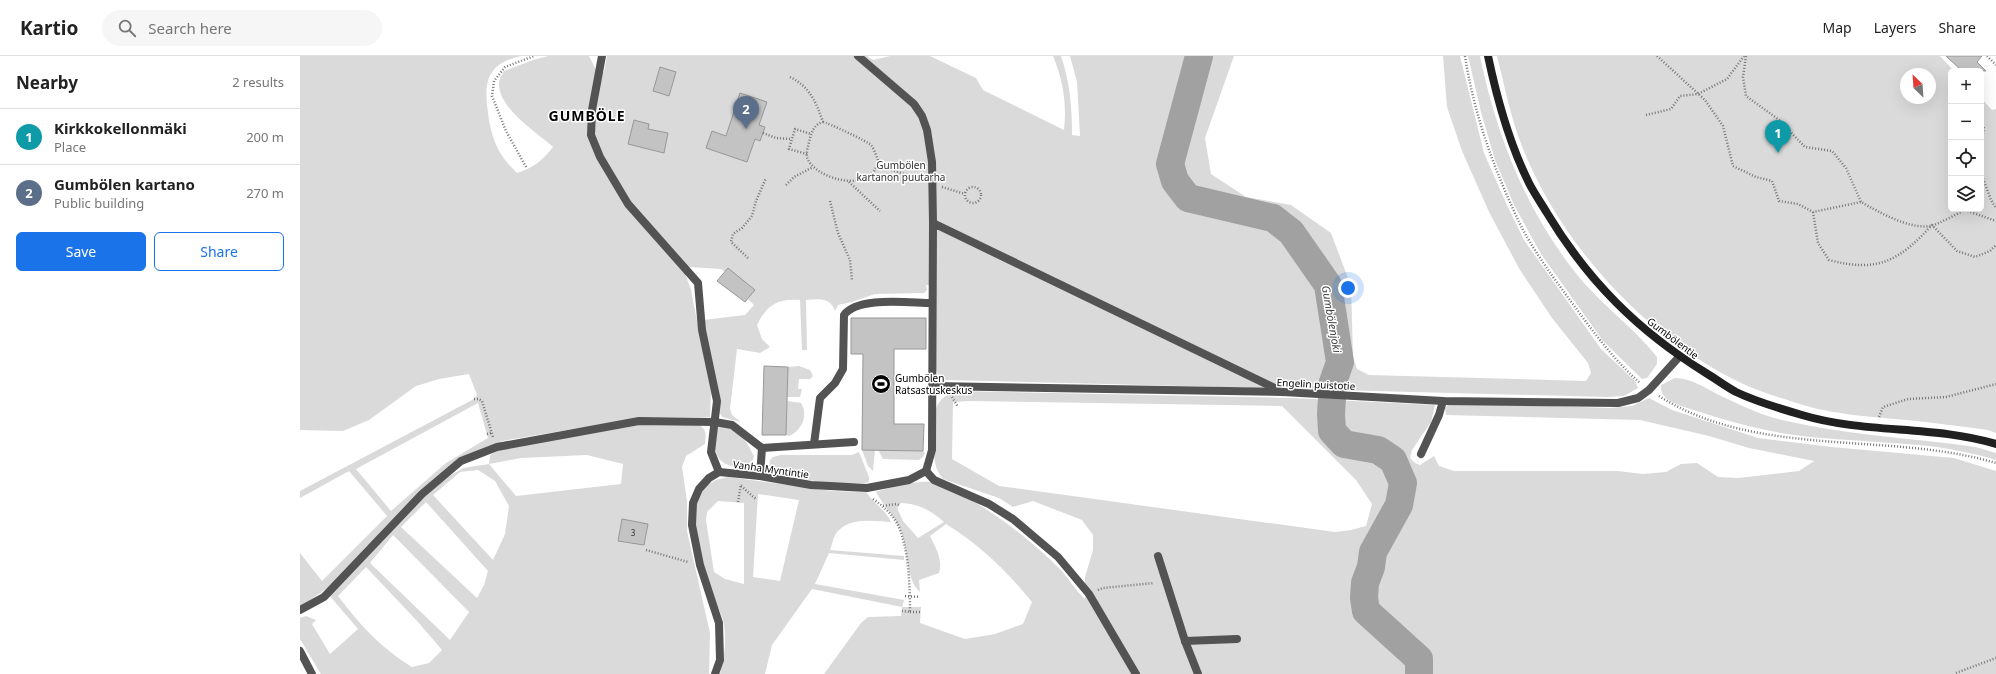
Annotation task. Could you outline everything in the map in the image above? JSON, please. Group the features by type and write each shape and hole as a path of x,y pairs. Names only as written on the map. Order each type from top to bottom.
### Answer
{"main road":[{"name":"Gumbölentie","path":"1488,56 1494,85 1515,149 1529,183 1563,239 1595,282 1639,325 1679,357 1736,392 1802,416 1874,428 1931,433 1983,440 1996,444"}],"street":[{"path":"602,56 592,110 591,135 600,157 628,204 698,283 702,330 717,401 711,452 719,472"},
{"path":"858,56 914,104 922,116 927,130 932,162 933,386 932,450 926,471 934,480 989,504 1014,519 1058,557 1089,594 1136,674"},
{"path":"933,223 1283,392"},
{"path":"814,444 820,398 834,383 843,369 844,315 848,309 867,303 932,303"},
{"name":"Engelin puistotie","path":"933,386 1283,392 1443,400 1618,403 1638,398 1649,390 1679,357"},
{"path":"1421,454 1439,415 1443,400"},
{"path":"300,610 324,597 422,494 461,461 497,447 638,421 715,422 732,425 762,448 854,442"},
{"path":"760,476 762,448"},
{"name":"Vanha Myntintie","path":"715,674 720,660 719,623 700,565 692,525 693,503 699,490 709,478 719,472 760,476 811,485 867,488 909,480 926,471"},
{"path":"1158,556 1185,641 1198,674"},
{"path":"1185,641 1237,639"},
{"path":"300,651 312,674"}],"path":[{"path":"526,167 506,131 492,96 494,81 505,67 534,56"},
{"path":"1465,56 1480,124 1495,167 1522,227 1551,274 1602,344 1629,373 1649,390 1671,404 1701,417 1771,435 1834,443 1938,450 1970,455 1996,463"},
{"path":"1657,56 1705,100 1723,126 1733,166 1756,177 1772,181 1780,201 1798,204 1813,212 1861,202"},
{"path":"1646,115 1671,109 1680,96 1698,94 1727,79 1745,56"},
{"path":"1745,56 1743,77 1746,96 1778,119 1805,147 1832,151 1846,168 1861,202 1892,219 1915,224 1932,225 1957,251 1975,257 1990,250 1996,244"},
{"path":"1986,56 1996,65"},
{"path":"790,77 804,85 812,95 823,122"},
{"path":"849,182 864,178 873,172 878,160 874,151 867,141 836,129 826,122 818,124 811,134 807,154 813,167 830,176 849,182 880,211"},
{"path":"807,154 789,148 795,129 811,134"},
{"path":"763,133 776,138 792,139"},
{"path":"786,185 794,177 813,167"},
{"path":"1982,176 1991,200 1996,208"},
{"path":"748,258 731,242 733,234 742,228 752,216 756,201 766,178"},
{"path":"975,187 979,190 981,195 979,200 972,203 968,201 965,194 967,189 975,187"},
{"path":"830,201 838,233 850,260 852,280"},
{"path":"1813,212 1818,243 1829,260 1852,266 1874,264 1894,259 1916,243 1932,225 1965,210 1996,221"},
{"path":"1874,428 1883,407 1908,399 1946,397 1996,384"},
{"path":"474,399 479,399 482,402 491,433 497,447"},
{"path":"487,434 491,433"},
{"path":"738,502 744,474"},
{"path":"741,486 756,499"},
{"path":"867,488 871,498 883,506 897,524 905,553 910,597 910,612"},
{"path":"883,506 899,505"},
{"path":"646,550 700,565"},
{"path":"1089,594 1103,588 1167,582"},
{"path":"905,596 920,597"},
{"path":"902,611 921,612"},
{"path":"1956,673 1996,658"}],"green space":[{"name":"Gumbölen kartanon puutarha","path":"300,56 521,56 509,59 494,69 487,83 489,119 494,139 503,157 517,173 528,169 537,163 553,147 528,127 511,110 500,92 499,83 504,71 548,56 589,56 597,72 604,72 607,56 867,56 873,60 890,56 930,56 976,78 983,90 1064,130 1065,111 1063,92 1053,56 1061,56 1067,75 1070,95 1072,135 1080,136 1077,82 1070,56 1234,56 1205,138 1211,174 1246,197 1291,205 1331,233 1351,286 1353,357 1357,369 1369,375 1586,381 1591,373 1588,363 1552,318 1520,270 1490,214 1462,151 1447,107 1443,56 1460,56 1484,153 1524,240 1601,349 1635,381 1638,388 1624,396 1608,397 946,380 939,376 935,368 933,285 926,285 927,290 924,293 875,294 838,305 835,311 833,306 827,301 820,299 806,300 807,350 802,350 800,300 785,300 774,304 765,312 757,325 762,339 770,347 760,353 737,349 730,409 732,415 741,422 722,417 718,409 703,320 745,315 754,305 748,299 755,290 728,268 725,272 721,269 689,267 684,271 691,290 711,392 710,417 653,417 502,441 426,487 400,511 327,588 300,606 300,553 322,581 387,516 349,471 300,498 300,491 474,399 477,395 469,374 439,379 416,386 369,420 343,431 300,430","holes":["478,403 488,438 446,463 391,511 356,469"]},
{"path":"1468,56 1480,56 1487,87 1506,147 1531,204 1547,232 1564,258 1584,283 1649,347 1657,357 1657,364 1647,378 1642,379 1603,341 1541,254 1514,205 1495,160 1481,112"},
{"path":"1497,56 1940,56 1951,68 1948,68 1948,212 1984,212 1984,101 1992,110 1996,109 1996,433 1988,430 1958,426 1868,417 1803,405 1747,386 1704,362 1670,339 1638,312 1608,282 1581,249 1557,215 1536,178 1516,131"},
{"path":"799,366 810,370 813,376 810,379 799,379 798,389 802,389 800,397 787,397 788,367"},
{"path":"1675,378 1692,381 1749,409 1782,420 1854,433 1976,447 1996,453 1996,460 1966,452 1937,447 1809,437 1781,433 1738,423 1686,408 1668,399 1661,391 1661,385"},
{"path":"956,391 1292,398 1435,405 1431,422 1412,450 1410,458 1415,463 1420,465 1434,456 1439,466 1454,471 1618,471 1643,474 1666,472 1681,464 1697,463 1718,477 1738,478 1799,471 1814,461 1749,448 1709,436 1640,420 1446,415 1445,408 1450,403 1610,408 1632,406 1649,398 1672,410 1758,438 1832,447 1954,458 1996,471 1996,674 824,674 861,623 868,617 901,616 902,607 921,607 920,623 965,639 995,634 1023,624 1032,602 1013,579 992,559 971,541 946,524 930,536 937,550 940,563 939,573 919,580 920,592 915,587 910,573 902,534 893,517 876,492 918,482 930,482 947,488 982,506 1032,543 1062,572 1085,599 1085,577 1093,550 1093,535 1082,520 1033,501 1013,507 999,498 943,479 939,473 935,465 934,450 934,423 936,409 942,399","holes":["953,402 1282,406 1356,480 1372,504 1366,526 1335,532 999,486 952,459","901,503 919,506 934,514 944,522 918,538 903,521 897,508"]},
{"path":"787,401 801,403 804,413 804,418 800,427 789,436 786,435"},
{"path":"697,424 703,428 705,432 705,444 686,456 682,467 687,501 687,531 710,633 709,674 321,674 300,639 300,618 306,616 316,620 312,624 330,654 358,629 329,595 415,505 445,479 463,468 489,464 490,455 502,449 640,425","holes":["587,455 623,464 621,484 516,496 489,464 521,458","478,470 495,481 509,506 505,534 493,560 433,495 460,472","426,502 488,571 484,585 477,598 401,527","393,535 469,612 450,640 370,563","366,567 418,622 442,650 429,663 412,667 390,652 371,635 338,596"]},
{"path":"720,426 732,429 741,435 748,444 754,456 753,460 747,464 734,466 728,465 718,457 714,444 716,428"},
{"path":"862,450 875,450 873,471 868,466"},
{"path":"878,450 923,451 925,453 919,460 883,459"},
{"path":"859,452 869,477 869,481 867,483 829,483 774,475 770,466 770,460 773,457 781,455 852,455"},
{"path":"728,477 832,491 866,492 886,514 891,522 861,521 846,525 835,535 830,550 904,556 904,560 829,553 815,584 904,600 902,607 812,589 772,645 765,674 720,674 725,650 725,631 722,617 703,565 696,536 694,509 699,493 710,483 718,479","holes":["758,494 799,500 780,581 753,577","718,501 744,503 744,584 725,579 714,572 706,520 707,512"]}],"building":[{"path":"1946,56 1982,56 1977,62 1983,68 1959,68"},
{"path":"660,67 676,72 669,96 653,91"},
{"path":"740,93 767,102 759,125 765,127 760,141 755,139 747,162 706,148 712,131 726,136"},
{"path":"634,120 649,124 648,129 668,133 664,153 628,144"},
{"path":"728,268 755,290 745,302 717,281"},
{"path":"851,318 926,318 926,349 894,349 894,424 924,424 923,451 862,450 863,354 851,354"},
{"path":"764,366 788,367 786,435 762,435"},
{"path":"622,519 648,524 644,545 618,541"}],"waterway":[{"name":"Gumbölenjoki","path":"1199,56 1170,164 1175,181 1188,198 1273,218 1291,232 1328,285 1340,362 1333,382 1331,414 1332,431 1344,444 1378,450 1393,460 1403,483 1399,505 1373,552 1371,567 1365,583 1364,598 1366,611 1419,659 1419,674"}],"place":[{"name":"Gumbölen kartano","path":"746,129"},
{"name":"Kirkkokellonmäki","path":"1778,153"},
{"name":"Gumbölen Ratsastuskeskus","path":"881,384"}],"district":[{"name":"GUMBÖLE","path":"587,115"}]}
